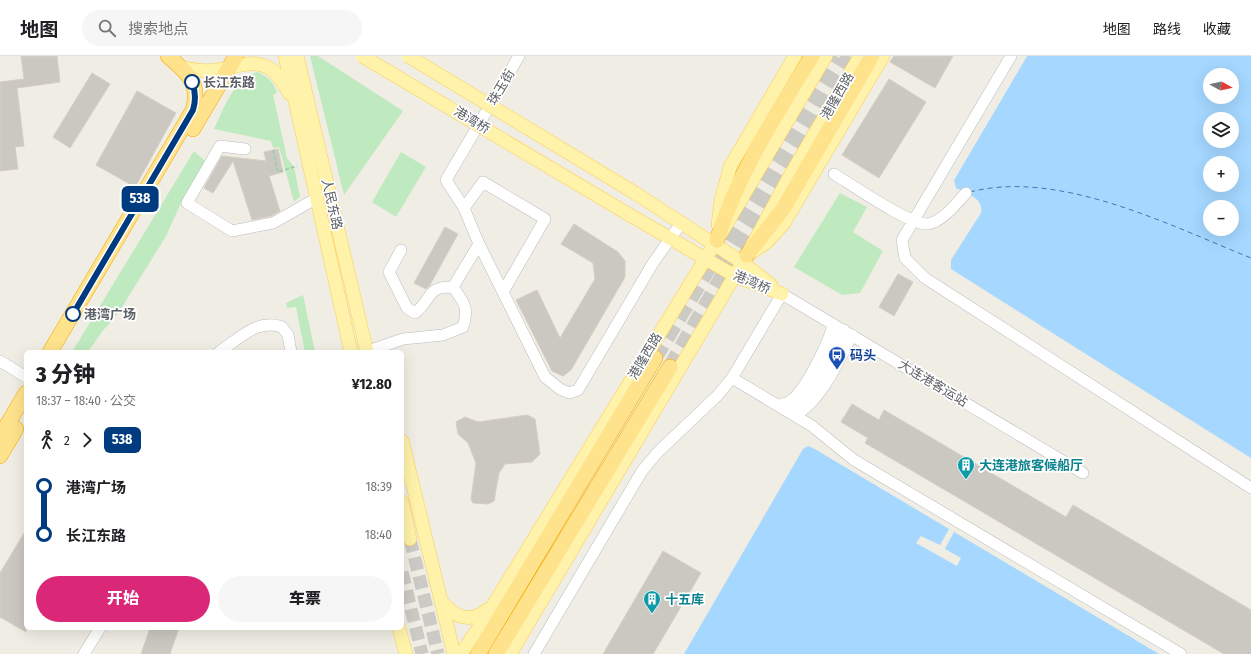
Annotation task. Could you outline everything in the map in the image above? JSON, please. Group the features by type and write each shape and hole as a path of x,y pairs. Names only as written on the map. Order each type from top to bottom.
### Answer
{"highway":[{"path":"51,350 193,110 195,91 188,74 168,56"},
{"path":"715,242 728,206 756,148 812,56"},
{"path":"745,259 783,209 872,56"},
{"path":"62,350 233,61"},
{"path":"478,654 655,358"},
{"path":"496,654 670,367"},
{"path":"0,437 24,396"},
{"path":"0,456 24,415"}],"main road":[{"name":"人民东路","path":"285,56 351,350"},
{"name":"人民东路","path":"297,56 371,350"},
{"name":"港湾桥","path":"362,56 735,276 782,294"},
{"name":"港湾桥","path":"408,56 745,259 782,294"},
{"path":"715,242 721,201 730,167 795,56"},
{"name":"港隆西路","path":"461,654 494,604 706,258 826,56"},
{"name":"港隆西路","path":"510,654 745,259 788,179 860,56"},
{"path":"745,259 767,242 784,223 883,56"},
{"path":"180,67 205,71 219,70 233,61 259,64 269,68 279,78 296,105"},
{"path":"404,449 454,654"},
{"path":"404,511 410,539"},
{"path":"440,600 453,613 470,619 480,616 494,604"},
{"path":"401,634 406,654"},
{"path":"401,634 409,654"},
{"path":"447,654 449,637"}],"street":[{"name":"珠玉街","path":"464,208 446,180 519,56"},
{"path":"1011,56 902,240 905,258 925,278 1251,488"},
{"path":"245,149 220,146 187,203 232,231 273,223 317,198"},
{"path":"834,174 912,221 929,224 950,212 966,193"},
{"path":"503,292 545,219 483,182 464,208 479,244 545,377 560,389 569,393 574,392 578,390 653,263 672,239 682,222"},
{"path":"453,287 479,244"},
{"path":"401,250 389,272 408,308 415,313 420,310 430,292 441,286 453,287"},
{"path":"371,350 403,339 443,336 463,327 467,314 465,305 453,287"},
{"path":"534,654 642,471 658,452 717,396 732,378 782,294"},
{"name":"大连港客运站","path":"782,294 1083,473"},
{"path":"222,350 253,329 264,324 282,327 288,336 291,350"},
{"path":"785,410 801,389 827,344 833,324"},
{"path":"785,410 805,409 816,396 848,332"},
{"path":"0,361 24,376"},
{"path":"732,378 812,426 854,460 1181,654"},
{"path":"84,654 99,630"}],"path":[{"path":"273,150 278,172 297,166"}],"green space":[{"path":"310,56 318,56 403,111 344,195"},
{"path":"257,72 270,80 277,92 273,95 287,158 294,167 300,196 294,202 279,147 273,148 271,141 214,129 235,88 248,76"},
{"path":"194,151 206,162 185,194 166,236 119,312 101,333 89,350 73,350"},
{"path":"401,152 426,167 396,217 372,202"},
{"path":"840,193 867,207 853,232 883,251 860,293 842,295 794,267"},
{"path":"303,295 315,350 305,350 296,307 287,308 286,303"}],"water":[{"path":"1027,56 1251,56 1251,458 951,269 951,260 981,213 980,204 974,197 956,188 954,180"},
{"path":"808,446 1159,654 684,654 803,449"}],"pier":[{"path":"1025,56 1027,56 954,180 952,179"},
{"path":"949,529 954,532 945,549 961,558 957,566 916,543 921,536 940,545"}],"building":[{"path":"21,56 57,56 60,82 17,88 24,146 15,147 18,169 0,171 0,82 24,79"},
{"path":"894,56 953,56 935,88 890,62"},
{"path":"92,73 110,84 70,148 53,137"},
{"path":"889,79 926,102 879,178 842,155"},
{"path":"137,91 176,113 135,187 96,165"},
{"path":"278,149 283,172 269,176 280,211 271,216 252,220 233,161 213,193 204,188 222,156 266,161 264,152"},
{"path":"574,224 618,252 625,261 625,277 571,370 563,376 552,371 516,300 537,290 560,338 595,279 593,263 561,244"},
{"path":"445,227 458,234 430,285 426,289 414,283"},
{"path":"898,274 913,282 894,316 879,307"},
{"path":"852,404 879,420 884,410 1066,517 1073,505 1251,610 1251,654 1224,654 865,443 868,438 841,422"},
{"path":"527,415 535,419 540,454 532,462 505,464 499,473 494,501 488,504 473,503 471,499 476,463 468,443 458,434 456,422 465,417 478,422"},
{"path":"24,533 24,630 26,630 26,632 0,617 0,573"},
{"name":"十五库","path":"663,551 701,573 653,654 603,654"},
{"path":"149,630 178,630 170,654 141,654"}],"ferry route":[{"path":"970,192 1004,187 1040,188 1076,194 1113,204 1150,217 1251,258"}],"tunnel":[{"path":"655,358 836,56"},
{"path":"670,367 849,56"},
{"path":"410,539 438,654"},
{"path":"404,580 422,654"}],"bus line":[{"name":"538","path":"73,314 193,110 195,91 192,82"}],"place":[{"name":"长江东路","path":"192,82"},
{"name":"港湾广场","path":"73,314"},
{"name":"码头","path":"837,370"},
{"name":"大连港旅客候船厅","path":"966,480"},
{"name":"十五库","path":"652,614"}]}
